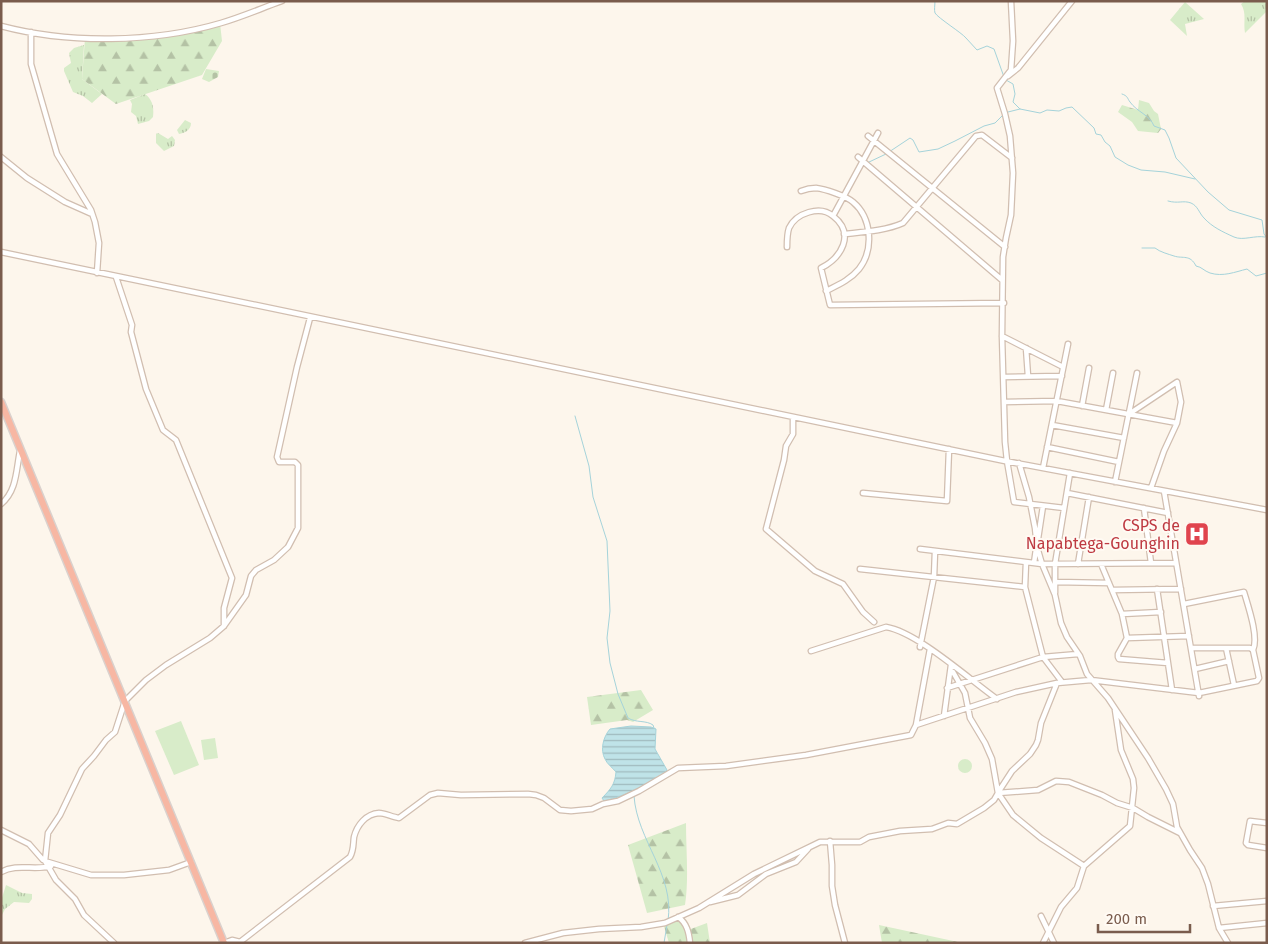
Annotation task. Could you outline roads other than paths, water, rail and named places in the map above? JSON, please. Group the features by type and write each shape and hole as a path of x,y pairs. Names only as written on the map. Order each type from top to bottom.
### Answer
{"highway":[{"path":"1,402 224,943"}],"street":[{"path":"1,26 31,32 108,39 152,36 220,24 282,1"},
{"path":"1011,1 1013,40 1011,70 997,88 1005,114 1013,173 1011,215 1005,247 1002,280 1004,303 1002,336 1007,461 1014,502 1064,508"},
{"path":"1007,76 1018,68 1072,1"},
{"path":"31,32 31,64 57,154 92,214 99,242 97,273"},
{"path":"833,216 861,159 878,133"},
{"path":"844,234 896,226 903,223 976,136 982,135 1012,158"},
{"path":"868,136 1005,247"},
{"path":"1,157 27,178 65,202 92,214"},
{"path":"861,159 1002,280"},
{"path":"801,191 817,188 844,196 853,202 860,211 868,231 868,251 858,269 844,282 826,290"},
{"path":"787,247 789,228 800,215 820,211 833,216 840,224 844,234 844,246 834,260 821,268 830,305 1004,303"},
{"path":"1,252 310,318 1007,461 1267,510"},
{"path":"116,277 132,325 131,332 146,389 163,430 176,440 232,578 224,608 224,626"},
{"path":"45,861 48,833 60,815 82,769 115,732 125,701 146,680 166,665 210,638 224,626 246,595 251,576 256,570 274,560 286,550 298,528 298,465 296,462 279,462 277,458 310,318"},
{"path":"1002,336 1063,367"},
{"path":"1043,468 1068,344"},
{"path":"1026,348 1028,376"},
{"path":"1082,406 1089,368"},
{"path":"1106,410 1113,373"},
{"path":"1115,482 1137,373"},
{"path":"1004,377 1062,376"},
{"path":"1129,414 1177,382 1181,402 1177,423 1164,451 1151,488"},
{"path":"1004,402 1056,401 1177,423"},
{"path":"793,417 793,434 786,446 766,529 815,571 843,584 863,612 874,622"},
{"path":"1052,425 1124,438"},
{"path":"1047,447 1119,462"},
{"path":"863,493 947,501 949,448"},
{"path":"1,504 11,495 18,470 20,449"},
{"path":"1018,463 1030,504 1042,564 1055,595 1061,623 1067,637 1078,654 1087,674 1108,698 1159,776 1173,804 1175,820 1181,834 1202,868 1219,928 1228,943"},
{"path":"1055,595 1055,564 1070,473"},
{"path":"1164,491 1199,695"},
{"path":"1067,493 1168,513"},
{"path":"1078,564 1088,497"},
{"path":"1034,563 1043,506"},
{"path":"1144,508 1151,563"},
{"path":"920,549 1042,564 1176,563"},
{"path":"921,645 934,577 935,551"},
{"path":"1026,562 1025,587 1043,657 1059,682"},
{"path":"1101,564 1122,614 1127,638 1118,654 1119,659 1168,664"},
{"path":"860,569 1025,587"},
{"path":"1055,582 1109,583"},
{"path":"1157,589 1172,690"},
{"path":"1112,590 1181,589"},
{"path":"916,724 1016,692 1059,682 1091,680 1199,695 1257,681 1259,678 1253,650 1255,645 1244,592 1184,604"},
{"path":"1122,614 1161,612"},
{"path":"811,651 886,627 896,630 930,649 997,699"},
{"path":"1127,638 1189,636"},
{"path":"1191,648 1250,648 1253,650"},
{"path":"1226,648 1234,686"},
{"path":"224,943 232,940 240,942 350,857 354,846 354,836 365,818 378,813 399,818 434,794 536,795 551,802 554,807 560,810 583,810 618,801 678,768 726,766 815,753 911,735 916,724 930,649"},
{"path":"948,688 1043,657 1078,654"},
{"path":"1194,669 1229,661"},
{"path":"944,716 951,665"},
{"path":"953,672 966,696 974,727 988,748 998,793 1013,815 1041,838 1084,866"},
{"path":"525,943 563,933 651,926 665,923 708,902 754,874 820,842 860,842 870,837 900,831 932,829 948,823 957,824 984,808 997,796 1012,771 1030,754 1036,745 1041,723 1059,682"},
{"path":"1044,943 1061,907 1078,888 1084,866 1130,826 1133,779 1121,750 1114,708"},
{"path":"998,793 1033,790 1046,787 1056,781 1066,782 1132,807 1181,834"},
{"path":"1267,823 1250,821 1246,843 1248,846 1267,848"},
{"path":"1,830 29,844 45,861 56,880 75,899 84,915 114,943"},
{"path":"830,841 832,886 845,943"},
{"path":"708,902 738,895 766,874 796,862 811,846"},
{"path":"45,861 90,875 124,876 169,870 191,862"},
{"path":"1,872 17,867 49,867 55,864"},
{"path":"1212,906 1267,901"},
{"path":"1041,916 1054,943"},
{"path":"678,917 688,930 690,943"},
{"path":"1219,928 1267,923"}],"water":[{"path":"631,726 656,729 655,749 667,770 665,773 636,789 604,801 602,798 612,786 616,772 607,763 603,755 604,740 610,729"}],"waterway":[{"path":"935,1 935,13 964,36 977,50 987,46 994,49 1004,77"},
{"path":"1006,80 1013,84 1015,94 1013,102 1020,109 1040,113 1047,110 1059,111 1072,107 1094,128 1096,134 1101,135 1110,146 1115,157 1128,165 1141,170 1165,172 1195,179"},
{"path":"1122,94 1150,119 1154,126 1165,130 1176,158 1208,192 1229,210 1262,220 1264,234 1267,238"},
{"path":"1008,112 1020,109"},
{"path":"889,152 910,138 919,152 938,149 984,126 995,123 1004,114"},
{"path":"867,163 886,154"},
{"path":"1168,201 1191,203 1211,224 1234,237 1265,237"},
{"path":"1142,248 1155,248 1174,256 1189,258 1196,266 1215,274 1229,274 1247,269 1256,276 1267,273"},
{"path":"575,416 589,466 593,497 607,541 610,611 607,638 610,663 618,694 628,718 650,723 654,728"},
{"path":"634,796 642,828 666,888 669,904 668,921"},
{"path":"664,943 667,925"}],"place":[{"name":"CSPS de Napabtega-Gounghin","path":"1197,534"}]}
